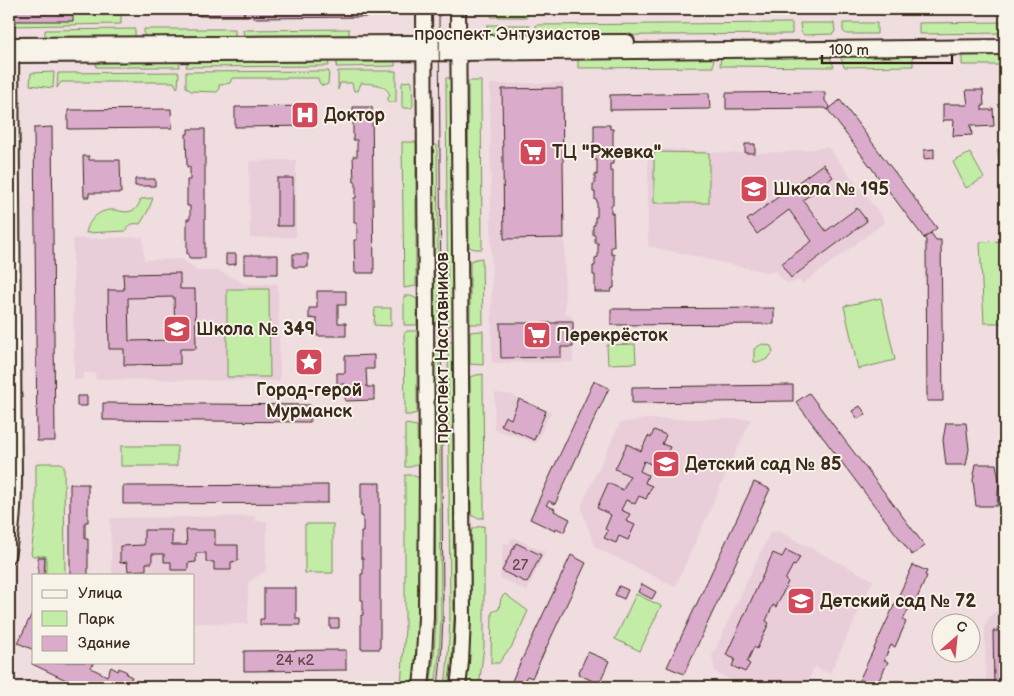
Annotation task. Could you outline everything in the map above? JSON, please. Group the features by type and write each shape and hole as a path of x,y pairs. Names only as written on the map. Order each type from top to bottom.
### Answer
{"street":[{"name":"проспект Наставников","path":"421,687 426,617 428,471 424,9"},
{"name":"проспект Наставников","path":"458,9 463,618 458,687"},
{"name":"проспект Энтузиастов","path":"458,48 1005,39"},
{"name":"проспект Энтузиастов","path":"11,50 1005,47"},
{"path":"9,557 14,535 16,512 11,50"}],"shaded area":[{"path":"564,83 565,315 572,316 573,362 492,363 490,84"},
{"name":"Школа № 195","path":"828,147 883,218 884,223 802,284 799,280 787,283 775,270 770,273 648,246 648,148 755,153 786,152"},
{"path":"296,160 296,237 250,238 249,161"},
{"name":"Школа № 349","path":"143,237 144,260 181,259 197,271 217,271 245,284 278,284 280,381 96,379 95,373 84,373 81,380 74,378 73,239"},
{"path":"495,393 512,395 551,412 536,443 494,429"},
{"name":"Детский сад № 85","path":"645,419 751,419 675,587 595,547 582,511 582,504 620,423"},
{"path":"255,516 256,521 267,521 266,571 248,582 248,624 195,623 195,574 112,574 110,518"},
{"name":"Детский сад № 72","path":"778,531 873,580 830,674 815,667 804,687 745,687 715,672 712,656 770,532"},
{"path":"513,537 545,552 527,591 500,578 503,543 509,544"},
{"path":"1005,610 1005,687 986,687 985,626 992,614"}],"green space":[{"path":"9,9 121,9 121,24 9,26"},
{"path":"496,9 527,9 527,17 491,17"},
{"path":"1005,22 1005,33 919,34 919,23"},
{"path":"792,23 792,34 536,36 536,25"},
{"path":"800,23 834,23 835,31 833,34 804,35 801,32"},
{"path":"843,23 877,23 877,34 846,34 843,31"},
{"path":"487,25 529,25 528,37 488,37"},
{"path":"135,29 133,39 45,40 45,30"},
{"path":"144,29 235,29 235,36 233,39 146,40"},
{"path":"349,29 349,38 245,39 243,30"},
{"path":"913,54 913,66 844,67 840,55"},
{"path":"962,54 1005,54 1005,65 962,65"},
{"path":"829,55 834,67 720,66 721,56"},
{"path":"714,56 713,67 578,68 578,57"},
{"path":"395,58 395,66 336,67 338,59"},
{"path":"178,59 180,67 96,67 96,60"},
{"path":"189,59 325,59 328,61 329,66 186,67"},
{"path":"329,71 328,84 324,85 320,83 318,78 232,78 230,83 219,85 217,92 191,91 186,87 186,72"},
{"path":"338,71 396,71 396,102 389,102 387,100 390,95 388,91 378,85 361,83 358,91 354,91 352,83 340,83 338,90"},
{"path":"54,72 53,88 30,85 31,73"},
{"path":"179,72 177,88 174,82 61,82 57,88 58,73"},
{"path":"446,78 451,78 453,325 449,325 449,336 448,336"},
{"path":"411,81 413,106 411,108 403,108 402,83"},
{"path":"468,81 481,81 482,249 469,247"},
{"path":"402,142 416,142 416,286 404,288"},
{"path":"433,145 437,145 439,336 437,325 435,325"},
{"path":"654,152 709,153 709,203 654,203"},
{"path":"970,153 984,178 966,188 953,162"},
{"path":"153,198 140,224 131,224 126,231 86,233 92,219 100,213 109,210 129,212 139,205 141,199"},
{"path":"1005,241 1005,323 984,323 980,242"},
{"path":"482,258 483,324 470,324 470,261"},
{"path":"227,289 269,289 270,377 227,377"},
{"path":"404,296 411,296 417,299 417,325 404,325"},
{"path":"881,298 895,360 858,369 844,306"},
{"path":"375,308 391,308 391,326 374,325"},
{"path":"407,331 417,331 417,413 410,415 405,415 404,334"},
{"path":"483,331 483,365 470,364 470,332"},
{"path":"434,342 439,342 441,617 435,687 430,687 436,617"},
{"path":"448,342 453,342 454,617 452,657 448,687 445,687 450,617"},
{"path":"635,344 636,363 608,364 607,345"},
{"path":"762,344 771,346 773,352 765,360 754,362 754,349"},
{"path":"483,374 484,518 477,518 471,515 470,377"},
{"path":"405,424 417,426 418,463 411,467 405,467"},
{"path":"121,446 177,446 177,466 121,466"},
{"path":"38,463 61,463 64,466 65,574 46,574 46,556 33,556 31,554 36,515 36,465"},
{"path":"405,475 419,478 418,628 413,687 401,687 405,629"},
{"path":"305,524 333,524 333,573 305,573"},
{"path":"484,526 484,646 479,687 465,687 470,628 471,530"},
{"path":"505,594 528,611 511,648 499,663 491,663 492,612 499,609 501,598"},
{"path":"636,594 661,606 640,651 615,639"}],"building":[{"path":"12,9 73,9 73,21 12,21"},
{"path":"199,9 244,9 244,16 199,16"},
{"path":"244,9 369,9 369,17 253,18 253,16 244,16"},
{"name":"ТЦ \"Ржевка\"","path":"562,88 564,238 504,239 502,89"},
{"path":"966,90 983,90 984,106 982,106 982,110 992,110 993,108 994,126 976,127 976,125 970,125 972,135 953,136 954,120 944,120 943,122 943,104 968,105"},
{"path":"825,92 825,101 830,107 828,110 825,108 726,109 726,93"},
{"path":"709,93 710,109 610,110 610,95"},
{"path":"840,100 937,228 924,238 828,110"},
{"path":"316,106 316,126 235,127 235,107"},
{"path":"353,107 372,107 374,273 355,273 354,240 357,240 357,223 354,223 356,182 354,182 353,156 357,156 357,140 353,140"},
{"path":"171,109 172,128 68,129 68,110"},
{"path":"594,125 610,125 610,129 613,129 613,164 610,164 610,171 613,171 613,205 611,205 611,213 613,213 614,247 611,247 611,254 614,254 614,288 612,288 611,292 595,292 595,275 593,275 595,258 598,257 598,243 595,243 595,235 593,235 593,225 595,225 595,217 597,217 597,200 595,200 595,192 593,192 595,175 597,175 597,160 594,160 594,152 592,152"},
{"path":"52,127 55,441 37,441 34,128"},
{"path":"188,129 205,129 205,258 189,258 189,254 187,254 187,219 190,219 190,206 187,206 187,180 190,180 190,167 187,167 186,134 188,134"},
{"path":"745,144 755,144 755,153 745,153"},
{"path":"934,149 934,158 924,159 924,150"},
{"path":"998,149 1005,149 1005,165 999,165 999,167"},
{"path":"83,156 89,156 89,160 120,160 121,193 89,193 89,197 84,197"},
{"path":"823,164 833,177 803,200 826,231 857,208 867,221 791,278 781,264 812,241 789,210 757,234 747,220"},
{"path":"277,178 293,178 293,226 277,226"},
{"path":"135,179 155,179 155,186 135,186"},
{"path":"931,233 936,240 941,240 943,401 927,401 926,240 924,238"},
{"path":"226,254 236,254 236,264 226,265"},
{"path":"293,254 308,254 308,267 293,267"},
{"path":"244,255 278,255 278,274 244,274"},
{"path":"180,273 180,289 195,289 196,349 180,349 180,364 124,365 124,349 109,349 108,290 124,290 123,274","holes":["174,297 175,340 129,341 128,298"]},
{"path":"317,291 346,291 346,305 338,305 338,323 346,323 346,336 317,336 317,319 309,318 309,308 317,308"},
{"path":"774,308 774,324 611,325 611,309"},
{"name":"Перекрёсток","path":"557,321 573,321 573,347 561,347 561,357 501,358 500,323 557,323"},
{"path":"374,355 374,369 366,369 367,387 374,387 374,400 345,401 345,384 337,384 337,373 345,373 345,356"},
{"path":"304,362 313,362 313,371 304,371"},
{"path":"594,381 609,388 555,504 549,501 546,505 570,519 564,532 556,528 555,531 530,519"},
{"path":"793,385 793,401 632,403 632,387"},
{"path":"809,393 925,546 912,555 796,402"},
{"path":"77,396 87,396 87,406 77,406"},
{"path":"519,399 546,411 534,440 501,425 505,416 511,419"},
{"path":"103,403 310,405 310,422 103,420"},
{"path":"860,406 866,414 858,419 852,411"},
{"path":"946,423 966,423 969,449 966,465 946,465 943,440"},
{"path":"654,430 666,435 662,444 670,447 663,462 656,459 653,465 644,461 640,471 648,475 645,483 652,486 646,499 639,496 635,504 626,500 621,510 630,514 626,521 635,525 628,540 619,536 616,543 604,538 608,531 605,529 611,515 597,508 608,483 623,490 630,476 615,469 627,444 641,451 648,436 651,438"},
{"path":"976,464 996,464 999,480 997,506 976,506 973,480"},
{"path":"754,482 770,489 684,674 667,667"},
{"path":"361,483 380,483 380,649 361,649 363,600 361,600 361,574 363,574 363,558 361,558 361,532 363,532 363,516 361,516"},
{"path":"70,484 88,484 88,522 85,522 85,539 88,539 88,574 70,574"},
{"path":"328,485 328,503 123,504 123,486"},
{"path":"144,530 172,530 172,545 187,545 186,530 215,530 215,545 238,545 238,561 231,562 231,570 214,570 214,562 206,562 206,553 196,553 196,562 188,563 188,570 171,570 171,562 164,562 164,554 152,554 152,563 146,563 146,570 128,571 127,562 120,563 120,546 144,545"},
{"path":"516,543 541,555 527,583 502,571"},
{"path":"786,550 800,557 785,580 788,582 776,607 773,605 766,621 769,623 757,649 754,647 747,662 750,664 745,672 732,666 735,659 726,655 773,553 782,557"},
{"path":"571,555 586,563 532,678 527,676 525,679 536,687 509,687"},
{"path":"38,557 45,557 44,574 38,574"},
{"path":"913,565 927,571 925,575 927,576 913,607 910,606 903,620 906,622 895,647 891,645 884,660 888,662 876,687 856,687"},
{"path":"642,584 656,592 652,599 638,592"},
{"path":"619,586 628,590 624,599 615,595"},
{"path":"264,588 296,588 296,619 300,619 300,625 260,625 260,619 264,619"},
{"path":"32,613 32,649 18,643"},
{"path":"330,619 339,619 339,628 330,628"},
{"path":"993,631 1005,631 1005,687 994,687"},
{"path":"346,650 346,670 244,671 244,651"},
{"path":"588,652 609,661 599,684 578,674"},
{"path":"32,664 93,664 91,668 107,676 111,667 118,671 119,668 132,677 128,685 132,687 81,687"}],"tram line":[{"path":"438,687 443,618 439,9"}],"place":[{"name":"Доктор","path":"305,115"},
{"name":"ТЦ \"Ржевка\"","path":"533,152"},
{"name":"Школа № 195","path":"754,189"},
{"name":"Школа № 349","path":"177,329"},
{"name":"Перекрёсток","path":"537,335"},
{"name":"Город-герой Мурманск","path":"309,362"},
{"name":"Детский сад № 85","path":"666,464"},
{"name":"Детский сад № 72","path":"801,601"}]}
